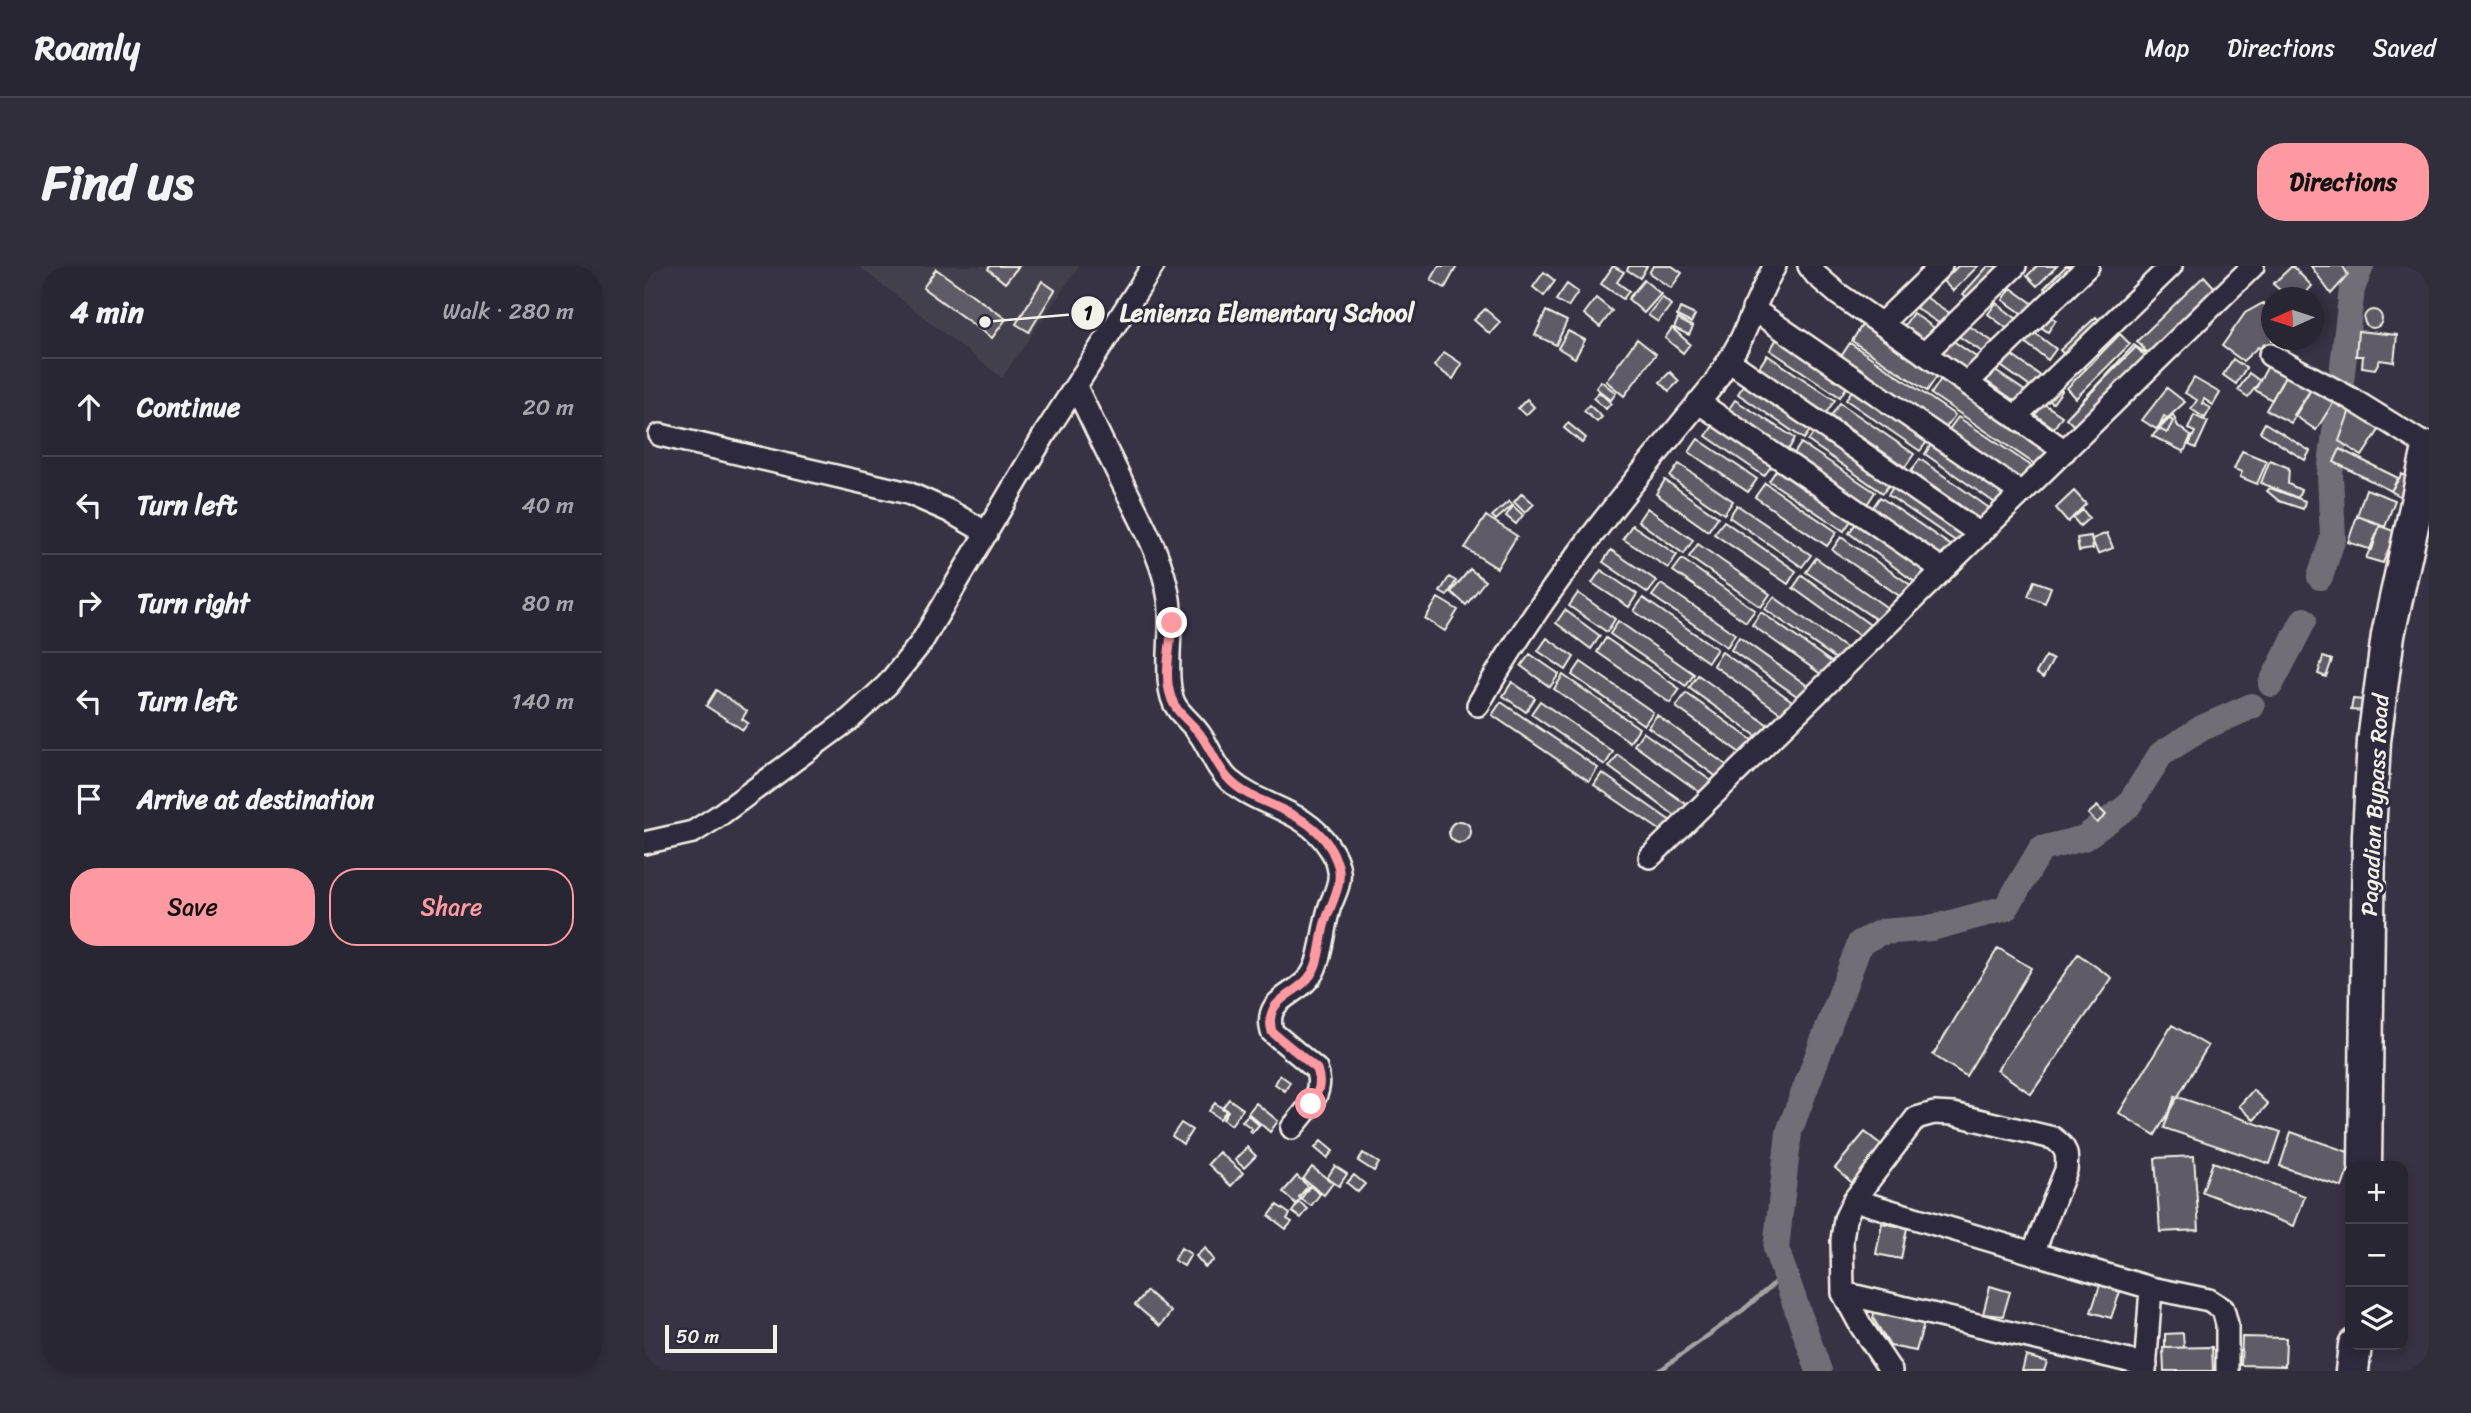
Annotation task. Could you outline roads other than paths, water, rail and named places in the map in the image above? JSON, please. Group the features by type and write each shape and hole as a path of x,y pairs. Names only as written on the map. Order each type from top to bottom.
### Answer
{"highway":[{"name":"Pagadian Bypass Road","path":"2365,1161 2369,834 2374,741 2388,635 2429,448"},
{"path":"2352,1371 2354,1350"}],"street":[{"path":"644,843 693,832 717,817 850,719 887,685 921,643 1046,432 1153,266"},
{"path":"1478,705 1509,650 1545,598 1728,361 1775,266"},
{"path":"1809,266 1838,295 2065,450"},
{"path":"1881,324 1941,266"},
{"path":"1924,354 2015,266"},
{"path":"1967,383 2088,266"},
{"path":"2015,417 2171,266"},
{"path":"1650,857 2253,266"},
{"path":"1754,309 2021,493"},
{"path":"2270,355 2343,395 2429,448"},
{"path":"1728,361 1980,534"},
{"path":"1076,387 1162,567 1172,623 1168,681 1171,698 1201,735 1220,771 1230,781 1248,794 1302,818 1324,840 1336,859 1340,873 1338,886 1324,926 1315,967 1307,981 1275,1004 1270,1013 1272,1032 1317,1069 1320,1078 1320,1091 1292,1128"},
{"path":"1698,402 1943,570"},
{"path":"660,435 908,494 949,511 986,533"},
{"path":"1891,1371 1843,1293 1842,1240 1845,1219 1854,1200 1916,1118 1934,1113 1953,1114 2053,1138 2065,1146 2068,1156 2066,1170 2034,1253"},
{"path":"1854,1200 2151,1288 2209,1300 2223,1309 2228,1324 2227,1371"},
{"path":"1843,1293 2146,1368 2151,1288"}],"waterway":[{"path":"2320,577 2333,538 2330,474 2352,289 2361,266"},
{"path":"2271,684 2304,620"},
{"path":"1819,1371 1776,1249 1789,1132 1860,943 1881,932 1932,928 2006,908 2041,849 2084,838 2128,806 2161,754 2202,728 2252,706"},
{"path":"1659,1371 1743,1310 1785,1274"}],"place":[{"name":"Lenienza Elementary School","path":"985,322"}]}
